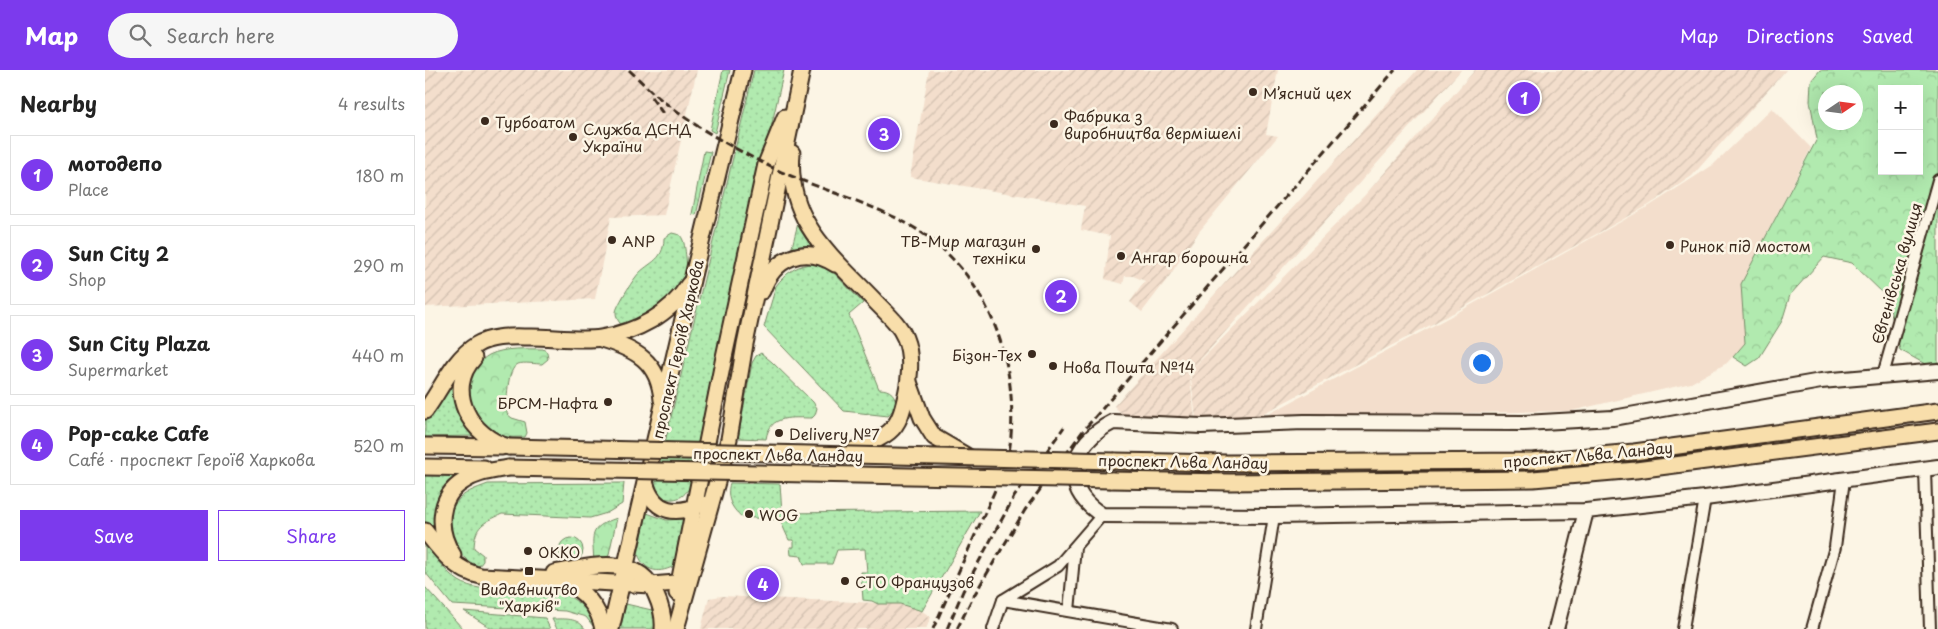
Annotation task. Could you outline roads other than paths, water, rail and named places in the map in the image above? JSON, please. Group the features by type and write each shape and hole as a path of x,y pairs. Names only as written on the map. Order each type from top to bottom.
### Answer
{"main road":[{"name":"проспект Героїв Харкова","path":"611,629 743,70"},
{"path":"670,629 685,573 698,551 729,439 745,344 802,70"},
{"path":"797,93 791,167 793,192 800,212 809,228 901,330 909,353 909,382 899,417 891,431 881,438 841,456"},
{"path":"677,629 694,507 766,164 775,139 797,93"},
{"path":"745,344 765,282 776,267 795,256 812,254 825,258 845,270"},
{"path":"425,411 469,351 485,341 508,337 599,338 633,329 657,316 680,297 693,276"},
{"path":"508,337 486,347 471,361 462,377 460,391 465,409 475,426 495,442 509,447"},
{"path":"599,338 626,347 645,360 658,380 662,409"},
{"path":"909,382 921,418 934,437 970,458"},
{"name":"проспект Льва Ландау","path":"425,446 1227,463 1532,462 1634,452 1938,411"},
{"name":"проспект Льва Ландау","path":"425,467 861,477 1230,482 1533,480 1636,470 1938,431"},
{"path":"488,447 488,468"},
{"path":"464,570 451,554 443,536 441,522 446,500 463,481 481,473 508,468"},
{"path":"646,485 651,499 658,506 668,510 694,507 707,501 717,485"},
{"path":"679,509 688,504 698,488"},
{"path":"425,531 446,557 464,570 487,576 550,578 623,577 649,583 667,584 685,573"},
{"path":"532,577 581,568 608,566 623,577"},
{"path":"550,578 580,590 594,606 603,629"},
{"path":"649,583 662,611 663,629"}],"street":[{"name":"Євгенівська вулиця","path":"1883,375 1938,180"},
{"path":"1930,629 1931,468 1705,498 1586,511 1273,516 1102,515 1089,506 1078,492 1074,476 1079,454 1086,441 1113,422 1201,426 1304,422 1523,423 1613,418 1821,381 1938,370"},
{"path":"1812,629 1835,547 1844,480"},
{"path":"1683,629 1705,498"},
{"path":"1556,629 1586,511"},
{"path":"993,629 1003,600 1058,566 1102,515"},
{"path":"1256,629 1273,516"},
{"path":"1069,612 1075,547"},
{"path":"1003,600 1172,629"}],"railway":[{"path":"629,70 663,101 715,137 782,172 870,206 904,222 934,241 958,265 978,293 994,323 1005,356 1010,390 1012,425 1008,459"},
{"path":"957,629 973,597 1025,510 1083,431 1395,70"},
{"path":"651,97 664,115"},
{"path":"947,629 963,591 1014,497 1064,427"},
{"path":"933,629 1000,479"}],"place":[{"name":"М’ясний цех","path":"1253,92"},
{"name":"мотодепо","path":"1524,98"},
{"name":"Турбоатом","path":"485,121"},
{"name":"Фабрика з виробництва вермішелі","path":"1054,124"},
{"name":"Sun City Plaza","path":"884,134"},
{"name":"Служба ДСНД України","path":"573,137"},
{"name":"ANP","path":"612,240"},
{"name":"Ринок під мостом","path":"1670,245"},
{"name":"ТВ-Мир магазин техніки","path":"1036,249"},
{"name":"Ангар борошна","path":"1121,256"},
{"name":"Sun City 2","path":"1061,296"},
{"name":"Бізон-Тех","path":"1032,354"},
{"name":"Нова Пошта №14","path":"1053,366"},
{"name":"БРСМ-Нафта","path":"608,402"},
{"name":"Delivery №7","path":"779,433"},
{"name":"WOG","path":"749,514"},
{"name":"ОККО","path":"528,551"},
{"name":"Видавництво \"Харків\"","path":"529,571"},
{"name":"СТО Французов","path":"845,581"},
{"name":"Pop-cake Cafe","path":"763,584"}]}
